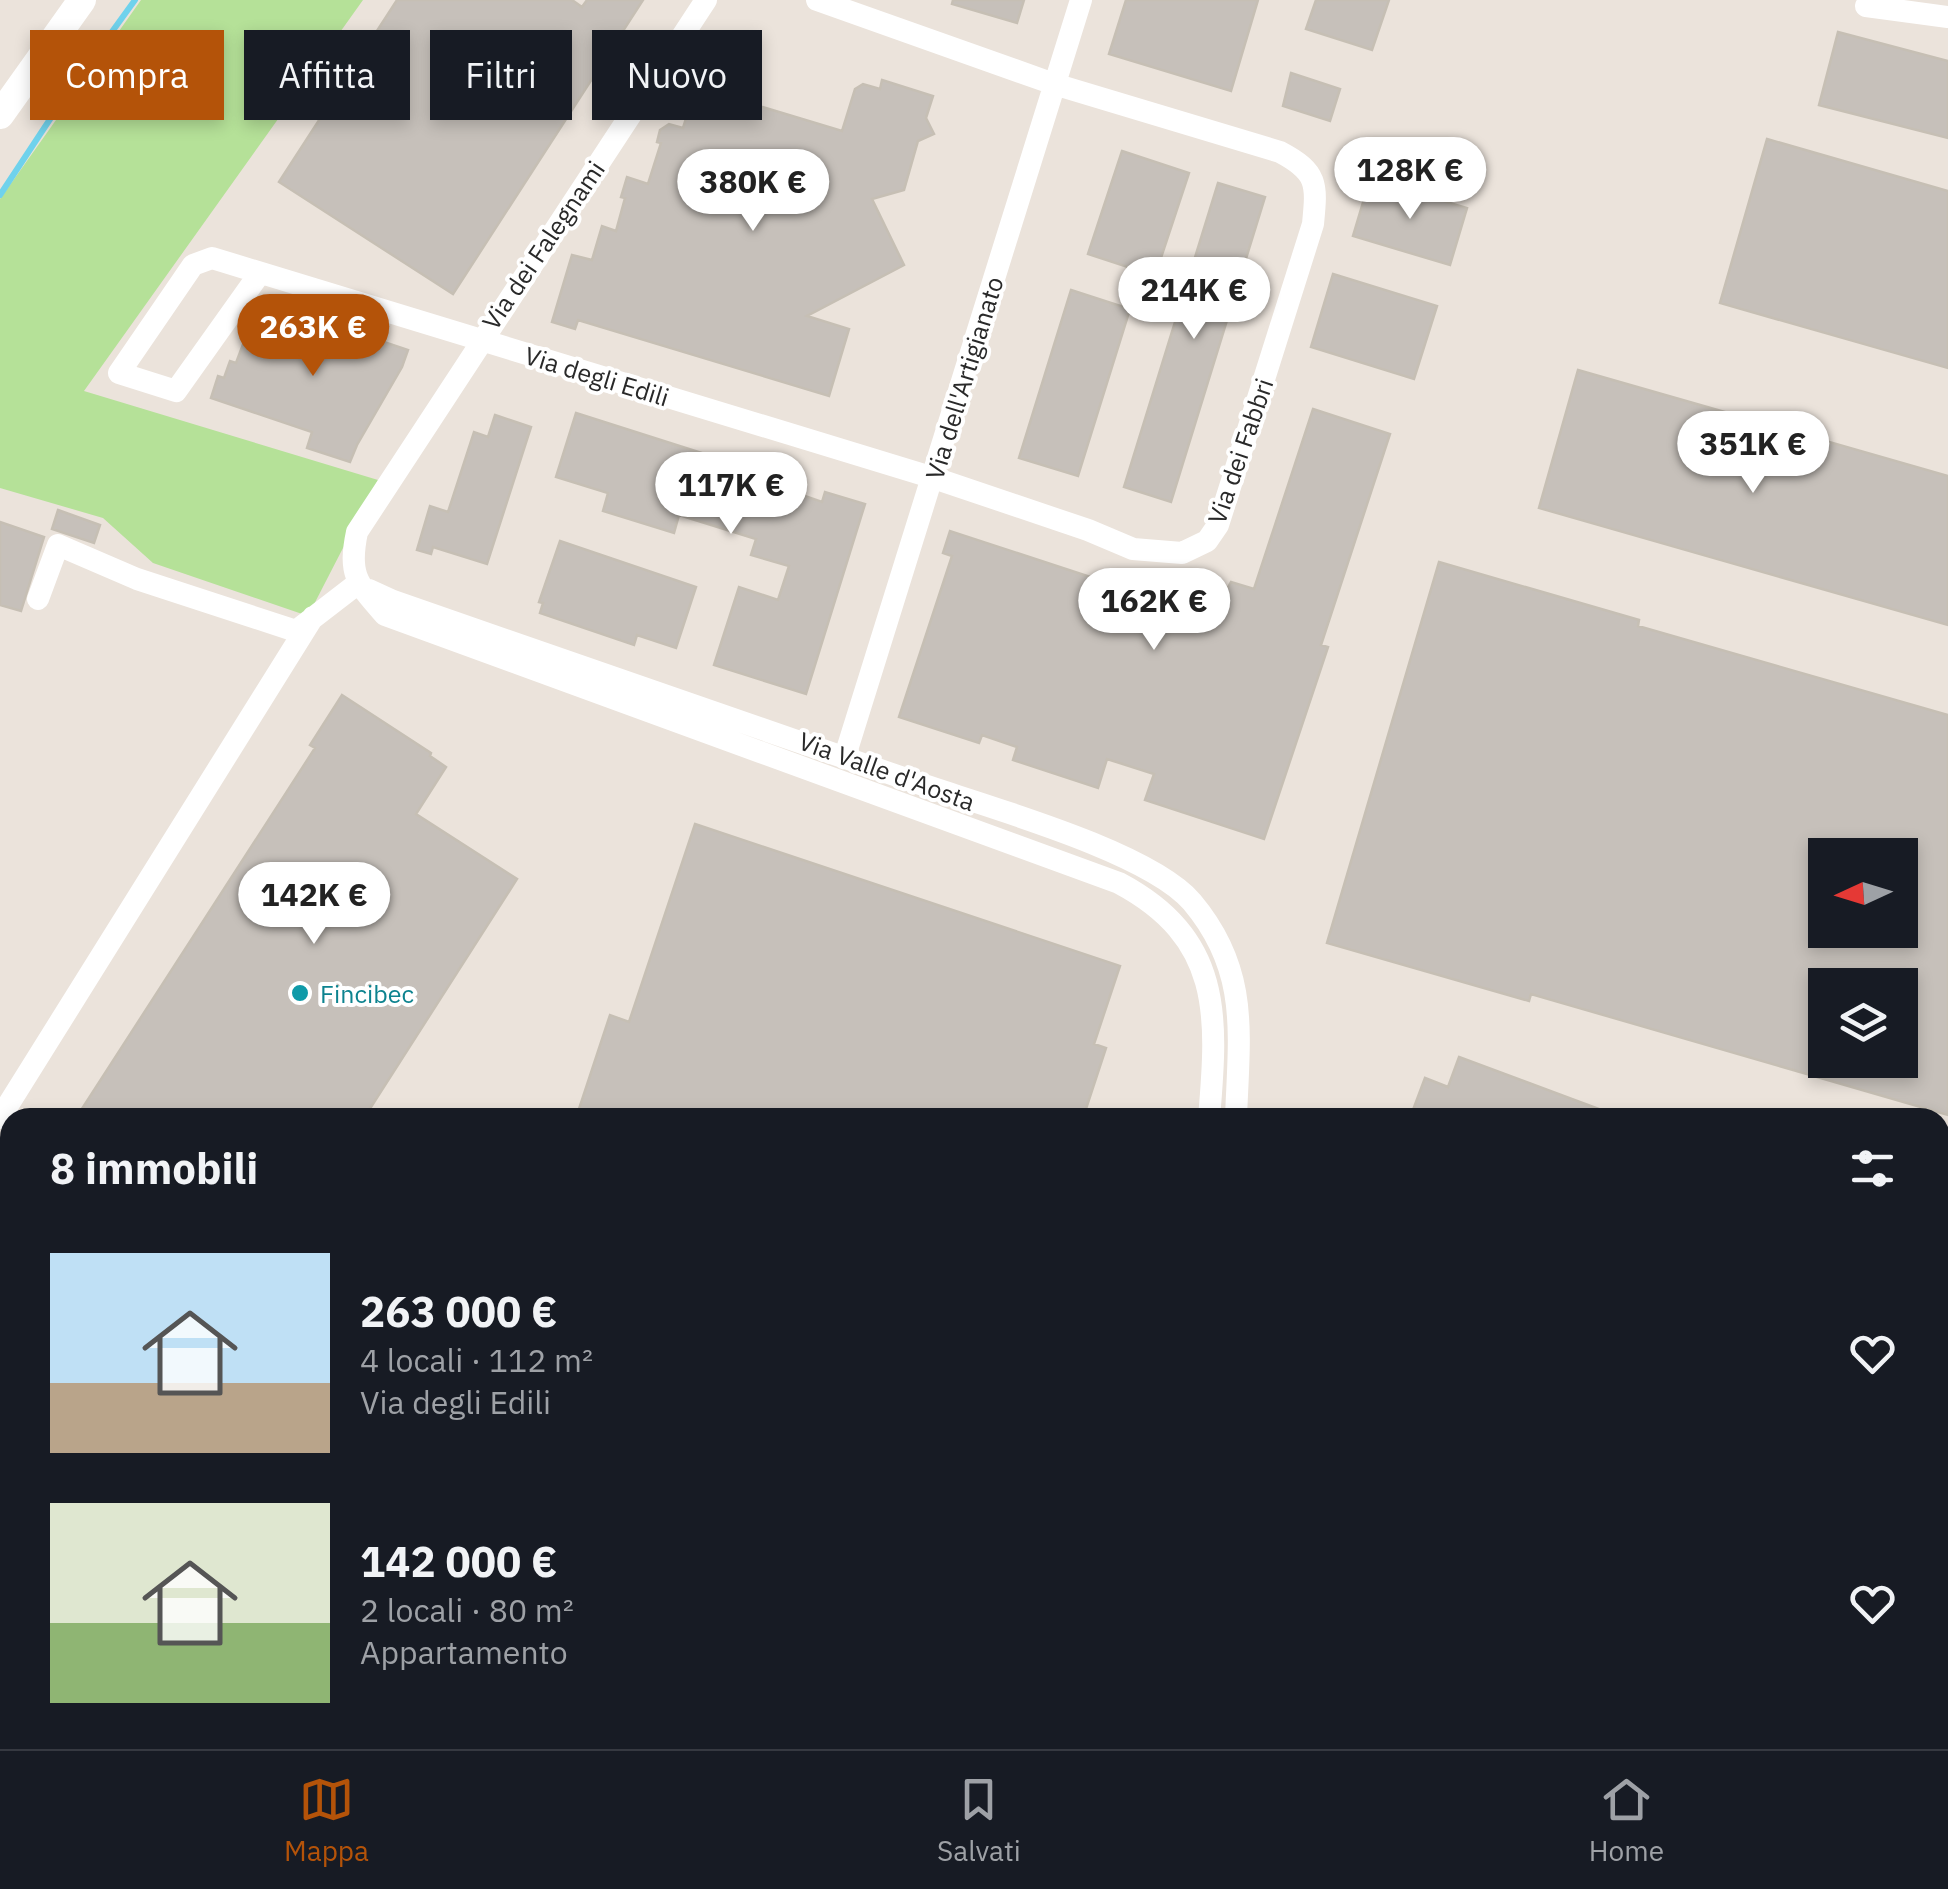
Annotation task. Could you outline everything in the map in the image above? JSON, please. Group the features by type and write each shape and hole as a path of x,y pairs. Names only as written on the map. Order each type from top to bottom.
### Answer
{"street":[{"path":"0,115 82,0"},
{"name":"Via dei Falegnami","path":"480,340 706,0"},
{"name":"Via dei Fabbri","path":"817,0 1054,84 1280,152 1301,163 1316,188 1313,224 1218,525 1207,541 1182,553 1133,549 934,478"},
{"name":"Via dell'Artigianato","path":"845,756 1081,0"},
{"path":"1866,6 1948,16"},
{"name":"Via degli Edili","path":"260,272 176,391 119,373 193,265 212,258 260,272 934,478"},
{"path":"38,599 58,544 136,580 296,630 357,584 351,560 357,532 480,340"},
{"name":"Via Valle d'Aosta","path":"357,584 392,601 845,756 1144,865 1190,900 1220,943 1230,968 1240,1008 1236,1108"},
{"name":"Via Valle d'Aosta","path":"357,584 385,615 1118,884 1152,901 1192,949 1204,971 1214,1024 1210,1108"},
{"path":"6,1108 314,617"}],"green space":[{"path":"141,0 363,0 342,30 244,30 244,120 277,120 84,391 378,480 308,616 153,563 103,518 0,488 0,199 56,120 224,120 224,30 120,30"}],"building":[{"path":"397,0 572,0 582,7 587,0 643,0 624,30 592,30 592,79 572,110 572,30 430,30 430,120 565,120 453,294 279,182 319,120 410,120 410,30 378,30"},
{"path":"953,0 1024,0 1017,23 952,4"},
{"path":"1126,0 1258,0 1231,91 1109,54"},
{"path":"1316,0 1389,0 1372,50 1306,29"},
{"path":"1838,32 1948,61 1948,138 1819,105"},
{"path":"1291,73 1340,89 1330,121 1283,106"},
{"path":"882,80 933,96 926,118 934,134 918,141 904,190 872,199 904,265 807,316 849,329 829,396 578,320 575,329 552,322 572,255 592,260 602,226 616,231 627,177 648,184 661,143 657,142 660,130 669,124 683,128 686,120 762,120 762,107 842,131 855,89 863,84 880,89"},
{"path":"1767,139 1948,191 1948,368 1720,303"},
{"path":"1122,151 1189,173 1155,276 1088,254"},
{"path":"1370,179 1467,208 1450,265 1353,236"},
{"path":"1218,183 1265,197 1171,502 1124,487"},
{"path":"1333,274 1437,306 1414,379 1311,347"},
{"path":"1071,290 1130,309 1078,476 1019,458"},
{"path":"268,303 408,350 350,462 307,448 312,432 211,398 218,376 224,378 230,361 236,363 245,339 255,342"},
{"path":"1578,370 1948,476 1948,625 1539,508"},
{"path":"1313,409 1390,434 1321,645 1328,647 1264,839 1145,800 1154,774 1107,759 1098,788 1013,760 1017,747 982,735 979,743 899,717 952,556 943,553 950,531 1203,614 1213,585 1227,589 1231,582 1254,589"},
{"path":"576,413 802,485 799,494 822,502 825,492 865,504 806,694 714,665 739,587 778,600 789,566 751,555 756,539 679,515 674,533 603,511 608,493 556,477"},
{"path":"495,415 531,427 487,564 433,547 431,554 417,550 430,506 448,512 474,432 488,437"},
{"path":"58,510 100,525 94,543 52,529"},
{"path":"0,522 44,537 21,611 0,605"},
{"path":"560,541 696,587 676,648 637,635 634,645 540,613 543,603 539,602"},
{"path":"1439,562 1639,620 1638,626 1948,715 1948,1108 1924,1108 1820,1078 1918,1078 1918,968 1808,968 1808,1074 1531,994 1529,1001 1327,943"},
{"name":"Fincibec","path":"342,695 446,767 416,814 517,879 370,1108 82,1108 315,748 310,745"},
{"path":"695,824 1120,966 1094,1044 1106,1048 1086,1108 579,1108 610,1015 629,1022"},
{"path":"1459,1057 1596,1108 1414,1108 1425,1078 1448,1087"}],"waterway":[{"path":"0,195 135,0"}],"place":[{"name":"Fincibec","path":"300,993"}]}
